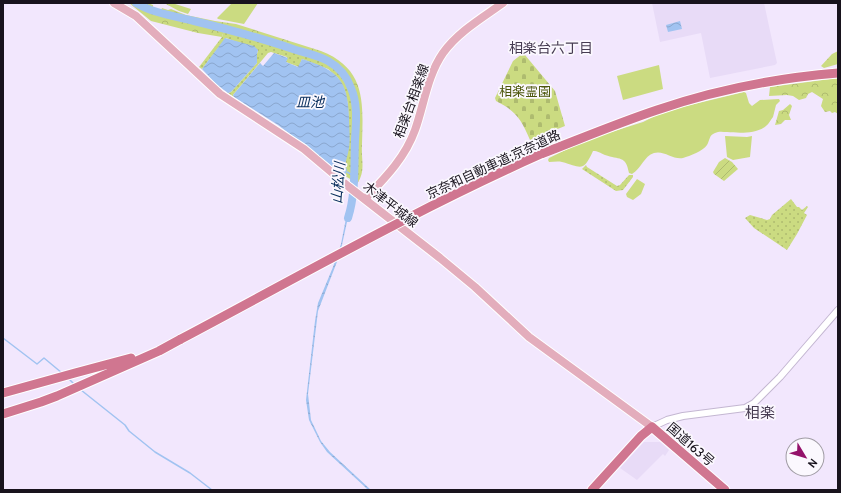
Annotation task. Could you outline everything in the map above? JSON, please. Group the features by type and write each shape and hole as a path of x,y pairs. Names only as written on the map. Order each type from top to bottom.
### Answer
{"highway":[{"name":"京奈和自動車道;京奈道路","path":"181,339 380,232 501,172 541,154 656,110 714,93 786,79 838,74"},
{"path":"3,393 75,372 140,356 181,339"},
{"path":"3,414 57,396 159,351 181,339"},
{"name":"国道163号","path":"592,490 641,436 652,427 725,490"}],"main road":[{"name":"木津平城線","path":"114,3 131,12 141,20 220,94 296,143 475,287 529,337 652,427"},
{"name":"相楽台相楽線","path":"365,199 396,165 410,143 432,75 443,54 461,34 492,6 503,3"}],"street":[{"path":"652,427 662,422 678,418 745,408 754,403 780,377 838,310"}],"shaded area":[{"path":"652,3 764,3 777,63 775,65 710,78 701,33 660,42"},
{"path":"644,442 660,442 669,450 665,456 663,454 637,480 620,468"}],"green space":[{"path":"129,3 161,15 224,30 222,37 198,33 151,21"},
{"path":"141,3 148,3 161,10 162,8 168,10 171,9 186,15 236,24 321,51 336,59 347,68 359,89 362,102 362,145 358,145 358,117 355,92 344,71 334,62 320,55 235,29 162,12"},
{"path":"164,3 172,3 191,9 188,14"},
{"path":"232,3 258,3 244,24 218,19 217,18"},
{"path":"224,30 318,59 329,65 344,79 351,97 352,108 352,180 345,176 345,165 349,140 348,105 345,91 338,78 328,69 302,59 299,67 286,62 287,57 271,52 268,53 233,95 234,97 228,93 231,92 257,63 258,50 226,38 202,69 199,67 222,37"},
{"path":"838,51 838,64 824,68 821,66 832,54"},
{"name":"相楽霊園","path":"522,54 525,55 555,91 565,126 530,140 524,126 517,116 508,108 496,101 495,98 513,61"},
{"path":"659,65 663,89 623,100 617,76"},
{"path":"838,78 838,114 830,111 825,112 821,106 823,99 812,92 808,94 806,98 799,100 793,96 787,95 769,96 770,87"},
{"path":"744,92 746,93 749,103 752,106 760,100 779,99 780,101 776,105 773,117 768,124 762,129 752,132 716,132 712,135 707,145 703,149 686,157 676,158 658,152 654,153 648,157 632,174 629,173 626,163 621,159 596,151 593,151 587,163 581,167 560,162 549,162 548,160 549,158 586,140 643,122 655,116 682,107"},
{"path":"790,104 792,106 789,115 791,120 785,120 781,124 775,125 779,111 783,110"},
{"path":"725,136 752,136 750,157 733,160 727,157"},
{"path":"358,145 362,145 362,170 357,184"},
{"path":"725,158 732,162 738,169 724,181 713,172 719,162"},
{"path":"586,165 617,186 620,185 629,175 633,175 633,177 623,190 616,191 582,169"},
{"path":"637,179 645,184 641,194 633,200 627,197 626,194"},
{"path":"791,199 797,207 802,210 807,206 808,207 804,213 807,215 787,250 754,228 745,218 750,215 767,220 770,219 772,215"}],"water":[{"path":"680,21 682,29 668,32 666,25"},
{"path":"225,38 254,46 258,50 257,63 231,92 228,93 216,84 202,69"},
{"name":"皿池","path":"274,53 288,58 286,62 298,67 302,59 314,63 332,72 339,78 346,94 350,136 349,149 345,165 347,170 345,176 278,125 234,97 233,95 260,63 263,66"},
{"path":"348,208 353,208 350,222 347,222 340,254 318,311 308,394 311,420 321,441 330,452 371,490 368,490 327,452 309,420 306,400 318,303 341,244"}],"waterway":[{"name":"山松川","path":"136,3 157,12 219,27 297,50 328,61 339,69 349,84 356,107 353,189 351,208 348,218"},
{"name":"山松川","path":"347,172 354,176"},
{"path":"3,338 37,364 44,358 62,373"},
{"path":"68,378 75,385"},
{"path":"81,390 125,425 129,431 155,452 190,473 212,490"}],"district":[{"name":"相楽台六丁目","path":"551,48"},
{"name":"相楽","path":"760,413"}]}
